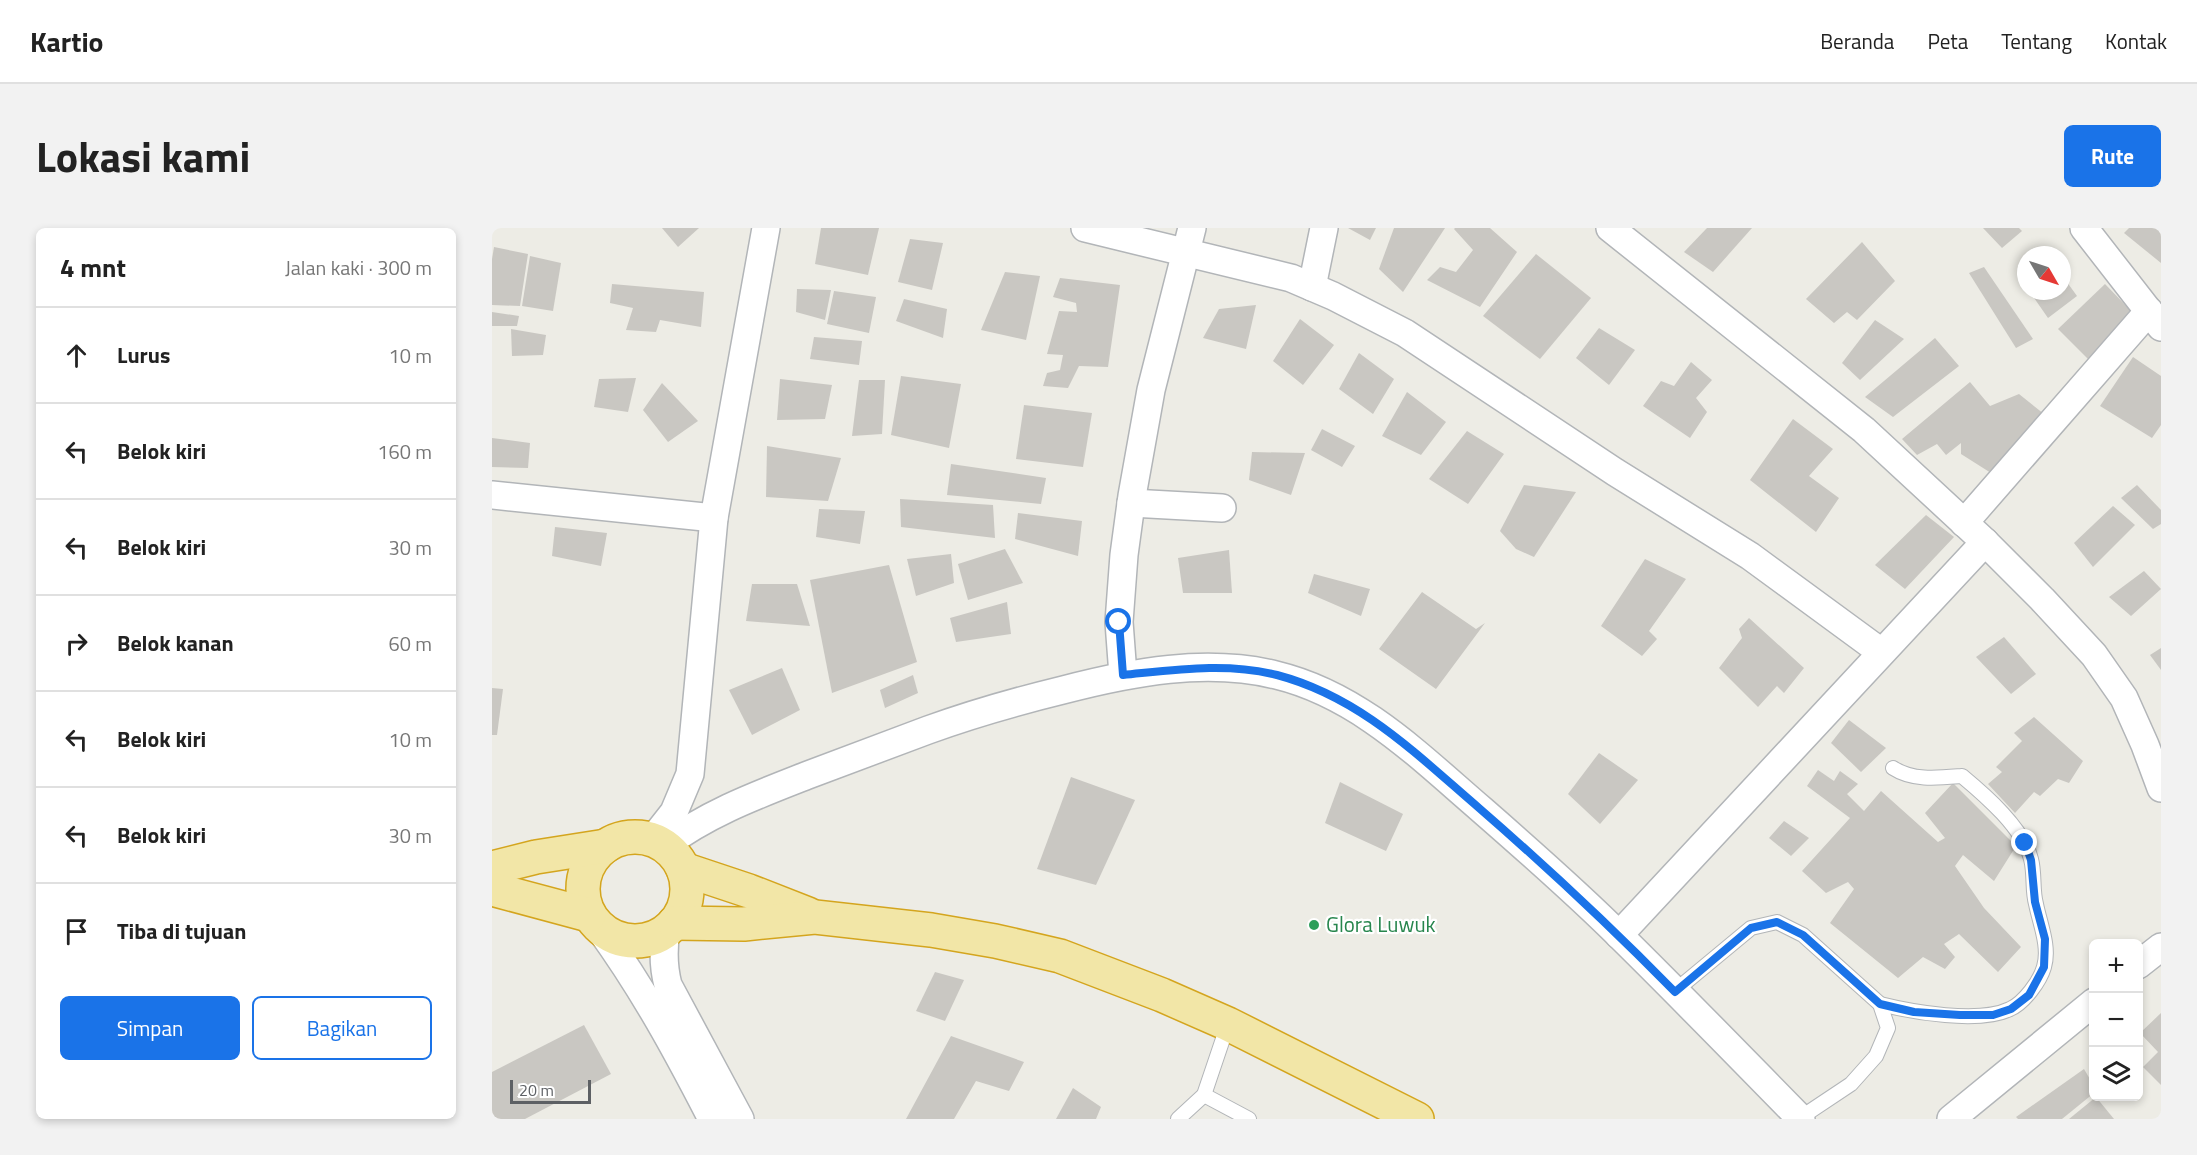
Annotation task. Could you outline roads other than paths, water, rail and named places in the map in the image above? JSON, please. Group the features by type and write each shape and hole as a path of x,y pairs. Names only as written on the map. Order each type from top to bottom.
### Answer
{"highway":[{"path":"594,922 584,901 583,885 586,870 594,856 606,846 621,839 636,837 749,891 815,917"},
{"path":"492,868 536,857 606,846"},
{"path":"492,889 594,922 610,935 635,942 648,940 670,927 685,903 686,880 666,852"},
{"path":"670,927 744,924 815,917 931,930 995,941 1060,956 1162,995 1228,1024 1407,1117"}],"street":[{"path":"666,852 674,812 690,774 714,518 766,228"},
{"path":"1085,228 1189,241 1312,287 1415,339 1615,472 1750,556 1881,652"},
{"path":"1312,287 1324,228"},
{"path":"1610,228 1864,430 1985,542 2094,655 2124,698 2161,788"},
{"path":"1964,523 2155,319 2084,228"},
{"path":"1123,675 1119,622 1131,502 1151,390 1189,241"},
{"path":"492,495 714,518"},
{"path":"1131,502 1222,508"},
{"path":"1619,935 1985,542"},
{"path":"666,852 688,828 740,801 954,721 1031,698 1123,675 1203,667 1275,675 1317,688 1352,706 1383,726 1412,750 1619,935 1800,1118"},
{"path":"594,922 641,988 667,1032 709,1118"},
{"path":"670,927 663,951 663,968 668,985 740,1119"},
{"path":"2143,962 2161,947"},
{"path":"1951,1119 2089,1006"}],"lane":[{"path":"1675,992 1751,928 1777,922 1803,935 1880,1004 1914,1012 1993,1015 2011,1009 2029,995 2044,967 2045,939 2035,902 2031,860 2025,843 1994,802 1962,776 1934,778 1904,775 1893,768"},
{"path":"1800,1118 1851,1084 1876,1056 1888,1028 1880,1004"},
{"path":"1178,1119 1204,1095 1228,1024"},
{"path":"1204,1095 1249,1119"}],"place":[{"name":"Glora Luwuk","path":"1314,925"}]}
